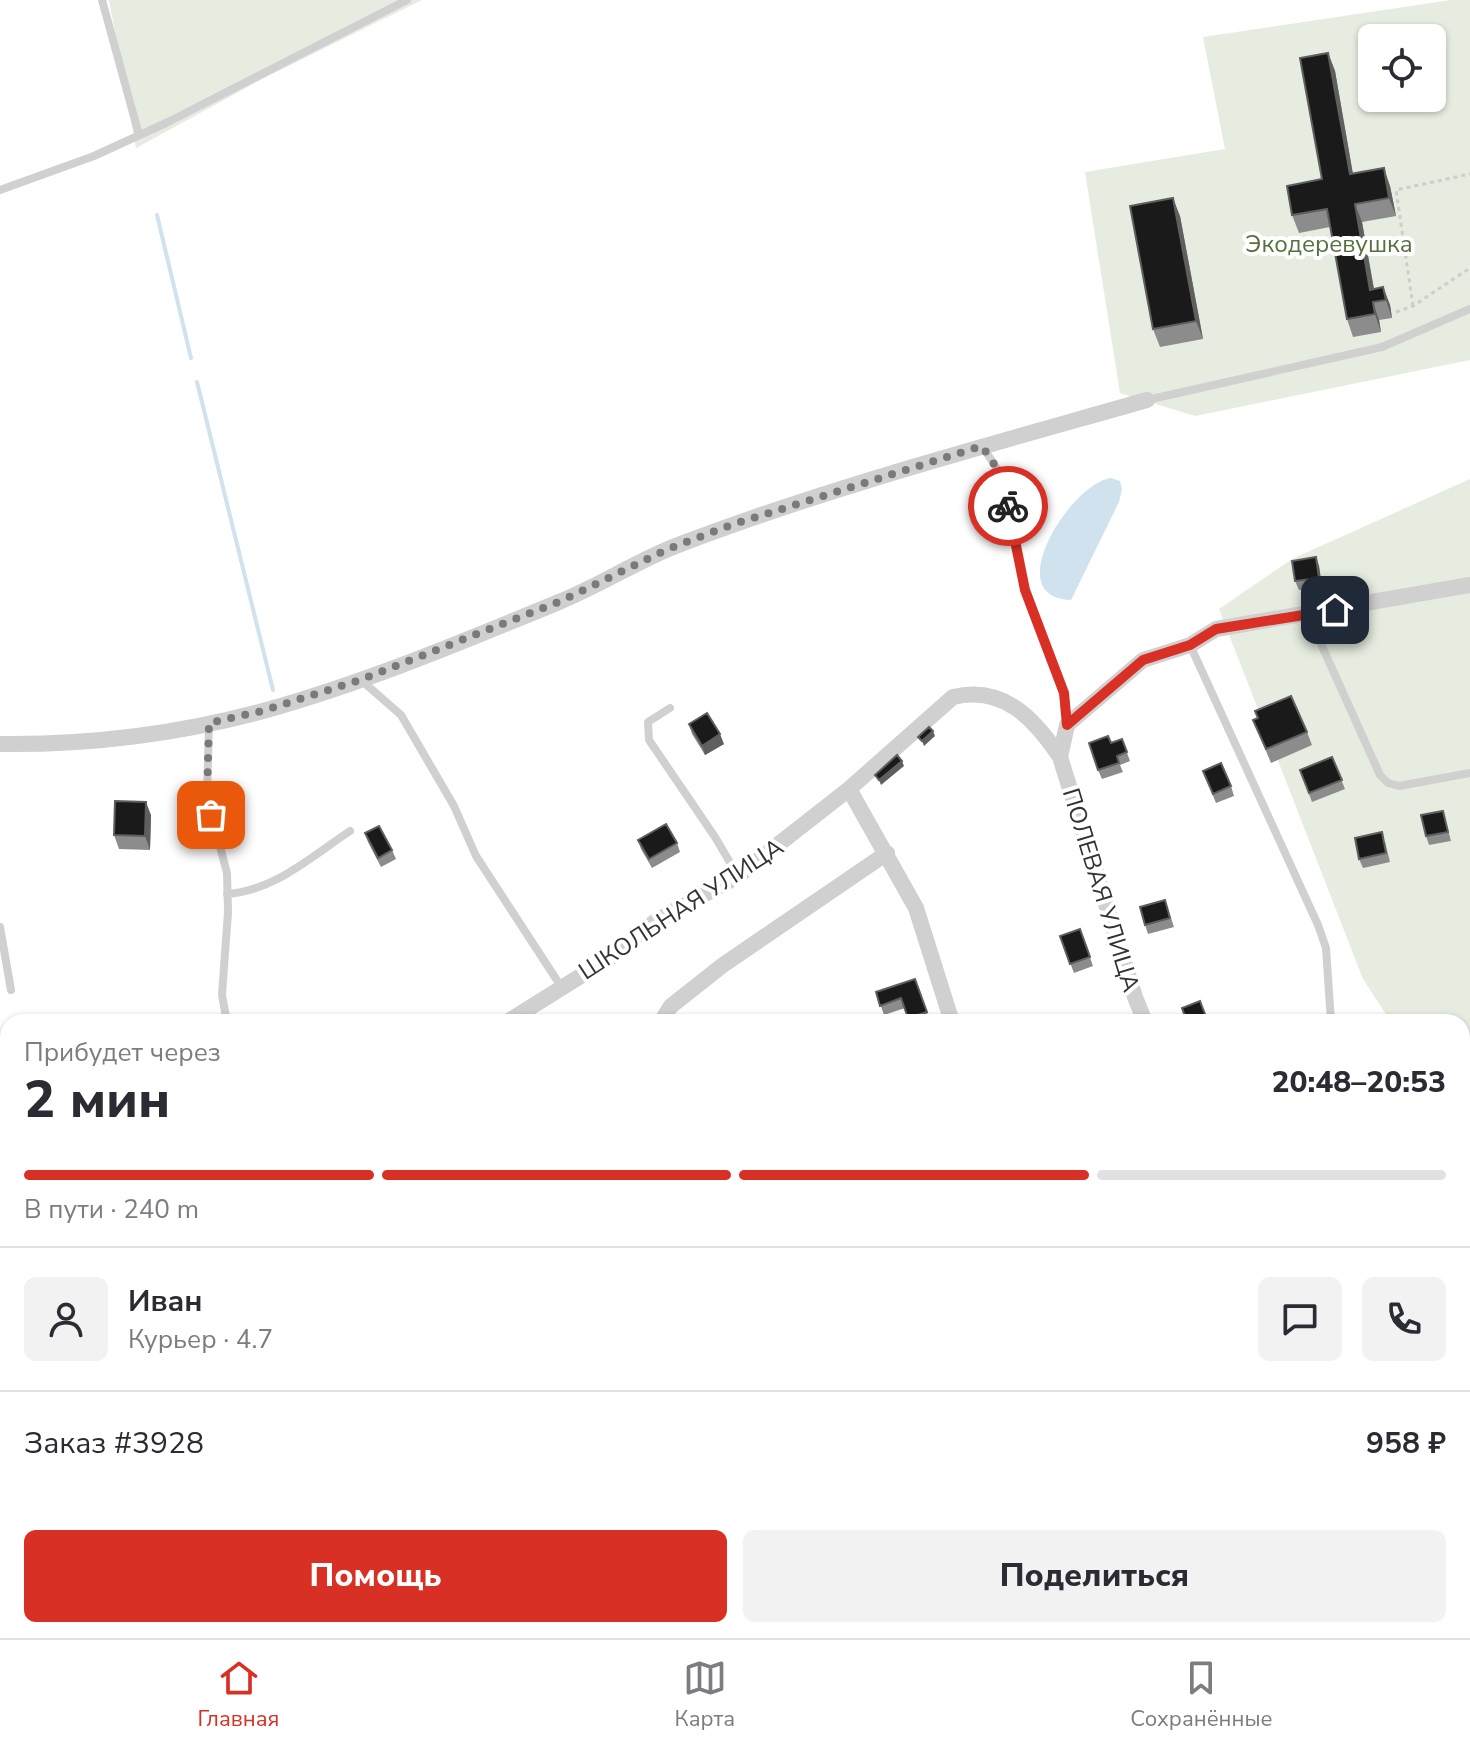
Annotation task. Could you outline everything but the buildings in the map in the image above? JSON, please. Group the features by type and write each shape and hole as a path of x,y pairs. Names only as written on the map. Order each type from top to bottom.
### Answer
{"street":[{"path":"0,744 105,740 262,711 360,680 561,601 668,549 731,525 982,446 1147,400"},
{"path":"1067,725 1143,660 1190,645 1216,629 1470,585"},
{"name":"ПОЛЕВАЯ УЛИЦА","path":"849,789 953,697 972,692 994,696 1021,710 1046,736 1060,757 1142,1014"},
{"name":"ПОЛЕВАЯ УЛИЦА","path":"1060,757 1067,725"},
{"path":"849,789 916,908 949,1014"},
{"name":"ШКОЛЬНАЯ УЛИЦА","path":"520,1014 611,957 656,921 738,876 849,789"},
{"path":"666,1014 671,1006 723,965 887,853"}],"lane":[{"path":"102,0 139,135"},
{"path":"0,190 94,156 139,135 407,0"},
{"path":"1147,400 1382,347 1470,309"},
{"path":"982,446 1000,473 1025,590 1064,693 1067,725"},
{"path":"1308,615 1380,775 1388,783 1399,786 1470,773"},
{"path":"1190,645 1318,925 1326,948 1330,1014"},
{"path":"360,680 401,715 454,806 476,856 562,988"},
{"path":"670,708 648,722 649,740 738,876"},
{"path":"209,723 207,798 227,873 222,995 226,1014"},
{"path":"227,894 249,893 281,877 350,831"},
{"path":"0,927 11,990"}],"path":[{"path":"1413,306 1396,190 1470,174"},
{"path":"1396,312 1413,306 1470,268"}],"green space":[{"path":"109,0 422,0 266,77 136,148"},
{"name":"Экодеревушка","path":"1451,0 1470,0 1470,360 1195,416 1120,393 1085,172 1225,149 1203,37"},
{"path":"1470,479 1470,1014 1386,1014 1363,979 1219,609 1292,559"}],"water":[{"path":"1111,478 1120,481 1119,502 1071,600 1050,594 1041,581 1041,562 1049,540 1078,499 1095,485"}],"waterway":[{"path":"157,215 191,358"},
{"path":"197,382 273,690"}],"way so far":[{"path":"211,815 207,798 209,723 262,711 360,680 561,601 668,549 731,525 982,446 1000,473 1008,506"}],"route":[{"path":"1008,506 1025,590 1064,693 1067,725 1143,660 1190,645 1216,629 1335,610"}]}
